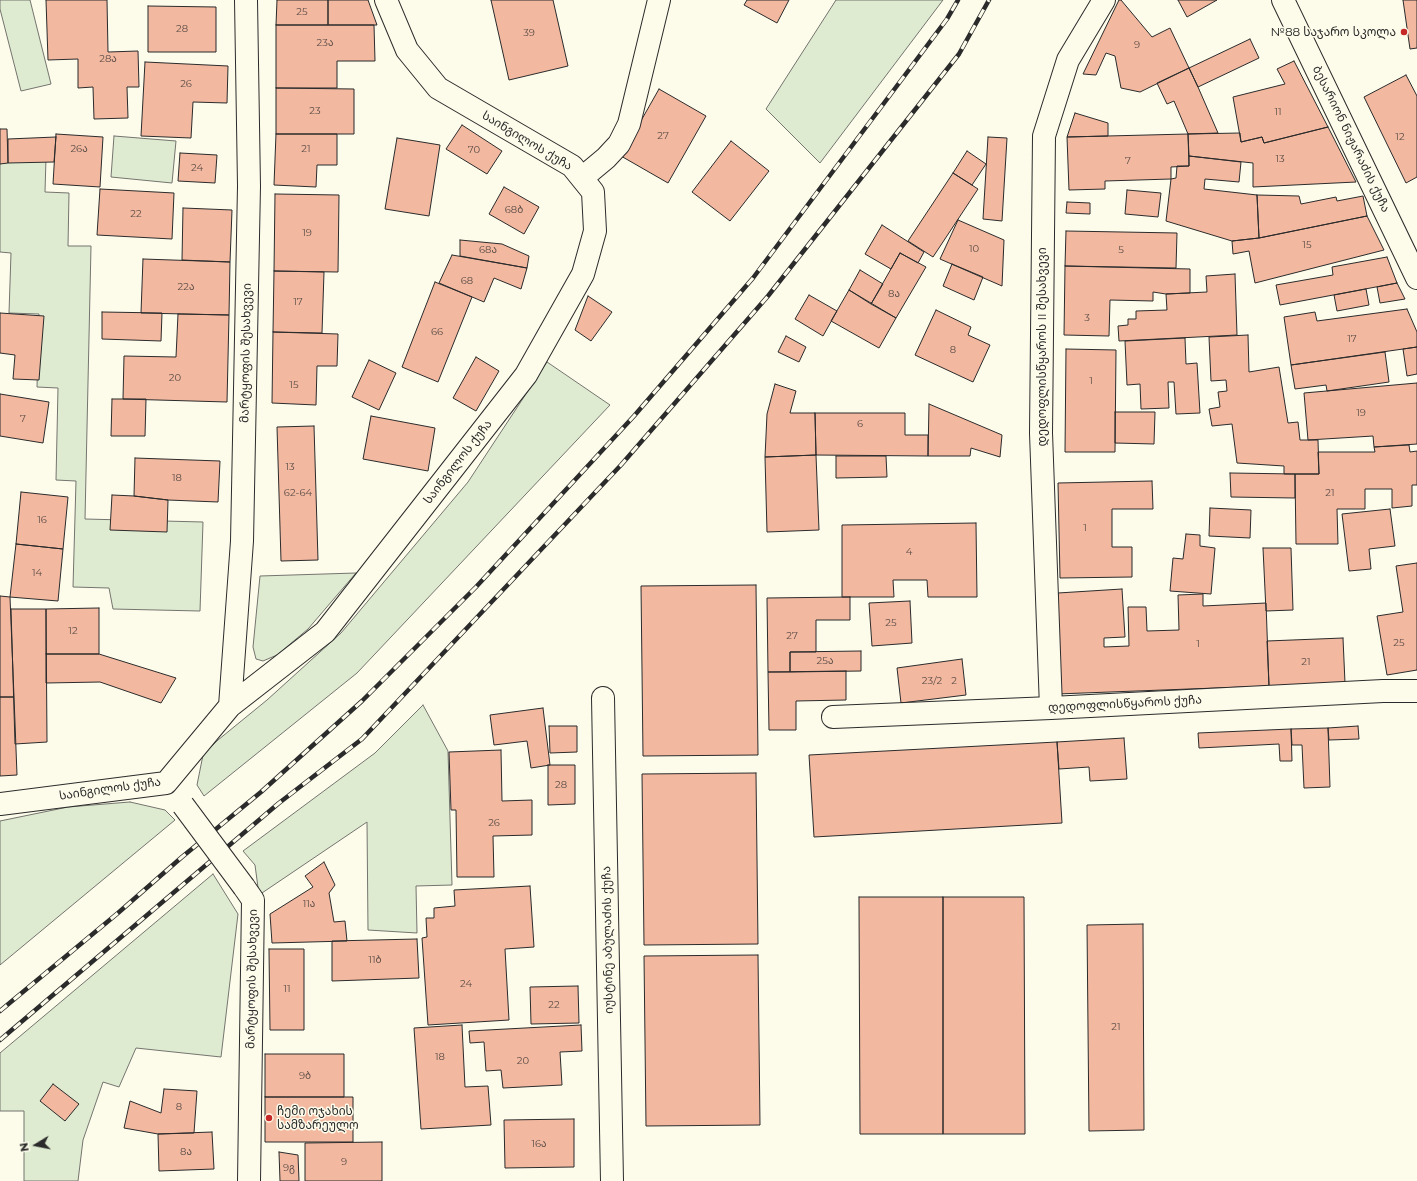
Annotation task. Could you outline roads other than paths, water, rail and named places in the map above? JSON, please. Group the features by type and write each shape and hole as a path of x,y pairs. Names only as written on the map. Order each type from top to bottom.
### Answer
{"street":[{"name":"მარტყოფის შესახვევი","path":"230,706 242,541 249,186 246,0"},
{"name":"საინგილოს ქუჩა","path":"0,804 166,783 230,706 325,632 526,375 583,274 595,231 593,192 572,166 438,88 407,50 386,0"},
{"path":"582,178 606,158 619,144 629,124 660,0"},
{"name":"დედოფლისწყაროს II შესახვევი","path":"1051,708 1041,433 1044,136 1068,60 1104,0"},
{"name":"ბესარიონ ნიჟარაძის ქუჩა","path":"1283,0 1417,278"},
{"name":"დედოფლისწყაროს ქუჩა","path":"833,717 1051,708 1383,691 1417,691"},
{"name":"იუსტინე აბულაძის ქუჩა","path":"603,698 612,1181"},
{"name":"მარტყოფის შესახვევი","path":"166,783 253,900 248,1181"}],"railway":[{"path":"0,1011 261,792 362,701 476,587 634,416 753,278 947,19 958,0"},
{"path":"0,1040 279,803 362,739 621,465 768,296 959,54 989,0"}],"place":[{"name":"№88 საჯარო სკოლა","path":"1404,32"},
{"name":"ჩემი ოჯახის სამზარეულო","path":"269,1118"}]}
